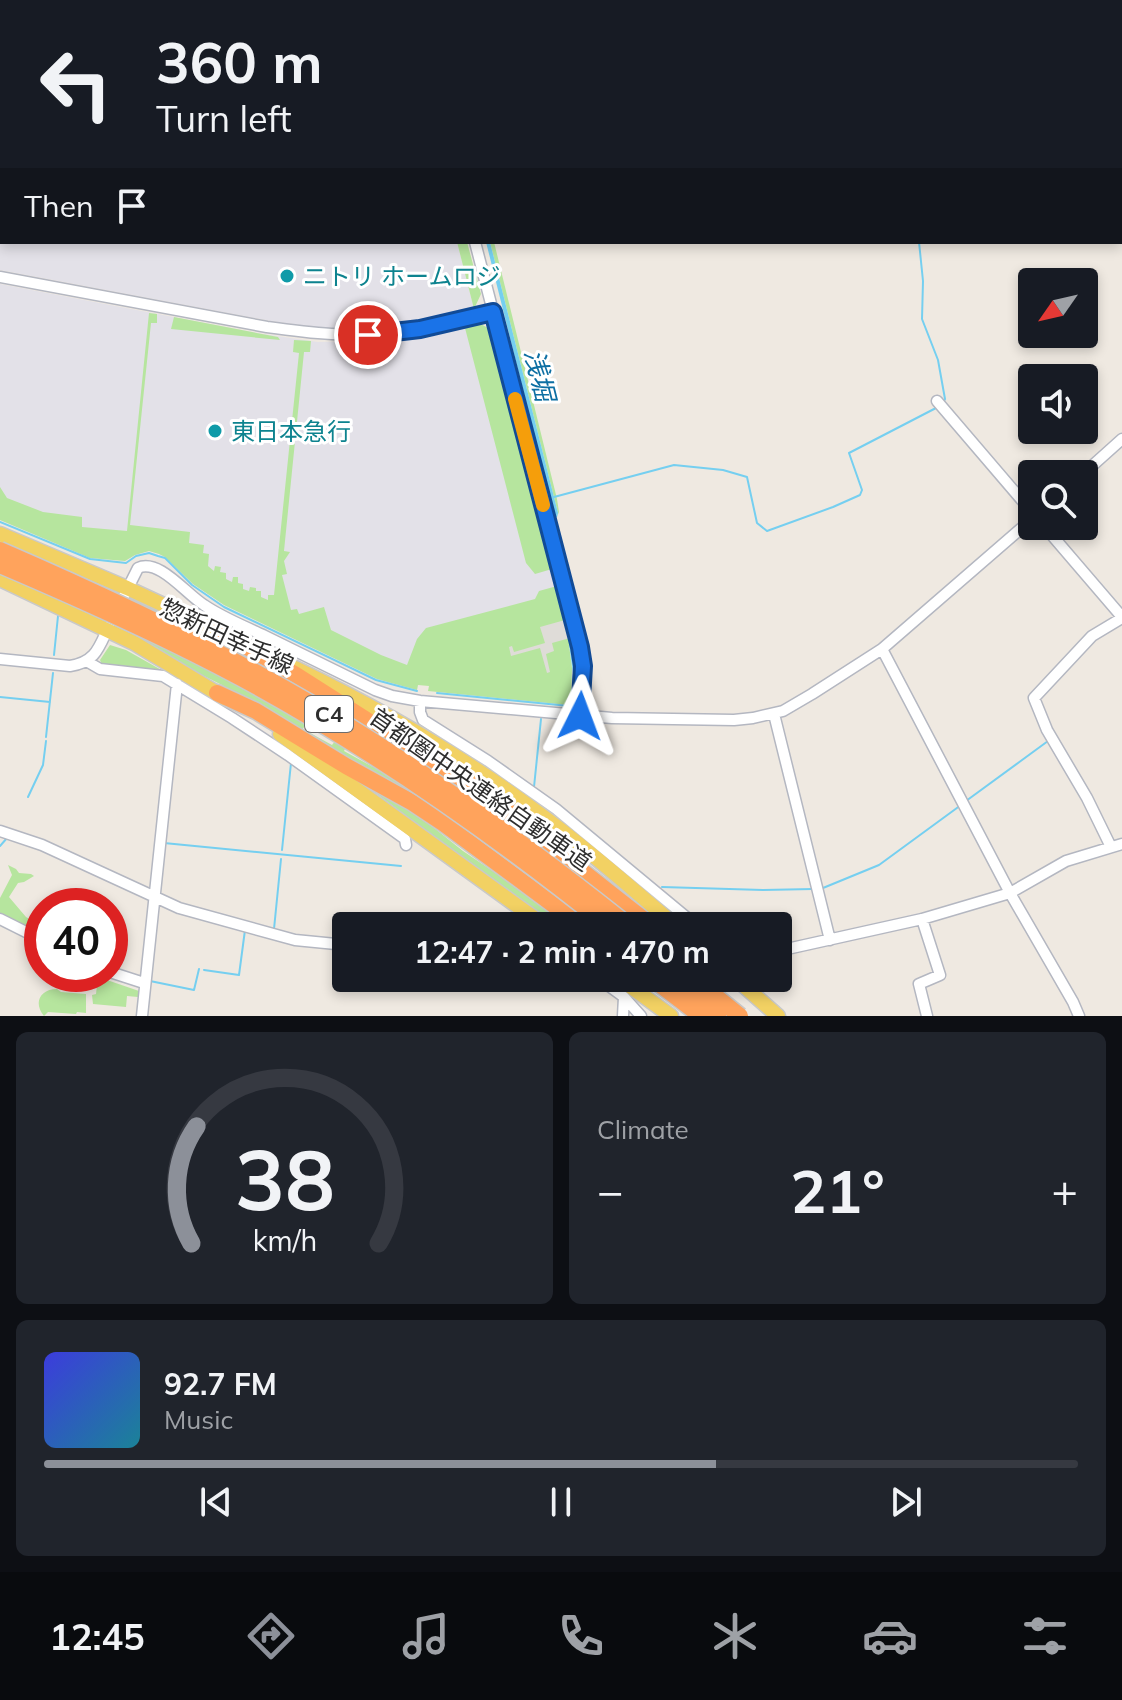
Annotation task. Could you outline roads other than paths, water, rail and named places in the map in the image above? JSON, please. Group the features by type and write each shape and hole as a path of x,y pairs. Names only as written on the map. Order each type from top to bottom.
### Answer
{"highway":[{"name":"首都圏中央連絡自動車道","path":"0,548 141,613 286,689 376,743 473,808 611,912"},
{"name":"首都圏中央連絡自動車道","path":"0,565 155,634 242,679 344,738 473,824 589,912"},
{"path":"219,631 466,781 542,836 635,912"},
{"path":"217,693 256,711 413,803 563,912"},
{"path":"669,992 701,1016"},
{"path":"689,992 718,1016"},
{"path":"710,992 740,1016"},
{"path":"725,992 752,1016"}],"main road":[{"name":"惣新田幸手線","path":"0,534 127,588 357,698 467,763 533,808 659,912"},
{"path":"0,548 17,541"},
{"path":"0,572 28,591"},
{"name":"惣新田幸手線","path":"0,579 108,629 217,693 342,777 526,912"},
{"path":"638,992 671,1016"},
{"path":"751,992 778,1016"}],"street":[{"path":"476,244 580,647 583,666 580,716"},
{"path":"0,277 301,332 368,335 438,325 493,312"},
{"path":"937,401 1018,496"},
{"path":"1098,461 1122,439"},
{"path":"0,659 70,666 88,662 96,653 138,568 145,565 158,568 192,597 217,613 375,690 420,701 580,716 734,720 774,714 812,694 882,649 1018,531"},
{"path":"792,948 922,919 1010,893 1066,861 1116,846 1047,730 1034,698 1092,636 1122,618 1056,540"},
{"path":"882,649 1010,893 1079,1016"},
{"path":"88,662 100,669 163,676 177,684 312,772 405,839 406,845"},
{"path":"142,1016 177,684"},
{"path":"420,701 423,720 556,809 680,912"},
{"path":"774,714 830,940"},
{"path":"0,831 42,845 179,908 295,940 332,944"},
{"path":"0,919 24,931"},
{"path":"922,919 940,975 919,984 927,1016"},
{"path":"128,978 144,983"},
{"path":"617,992 641,1016"},
{"path":"693,1016 713,992"},
{"path":"623,1016 624,997"}],"water":[{"path":"487,244 491,244 558,513 555,518"}],"waterway":[{"path":"919,244 923,281 922,319 938,360 944,401"},
{"path":"554,497 674,465 723,470 747,477 757,523 767,531 860,495 862,490 849,453 936,408"},
{"path":"0,522 90,559 126,563 136,556 149,553 165,558 192,585 224,607 376,680 417,691"},
{"path":"54,655 58,616"},
{"path":"437,693 569,706 572,703 574,673 570,644"},
{"path":"46,737 53,673"},
{"path":"0,697 50,702"},
{"path":"534,787 541,719"},
{"path":"28,797 43,765 46,741"},
{"path":"966,801 1048,741"},
{"path":"282,850 291,763"},
{"path":"823,888 879,865 961,805"},
{"path":"0,846 7,838"},
{"path":"164,843 401,866"},
{"path":"274,929 281,859"},
{"path":"662,887 813,889"},
{"path":"204,970 239,975 245,930"},
{"path":"150,981 194,990 199,969"}],"place":[{"name":"ニトリ ホームロジ","path":"287,276"},
{"name":"東日本急行","path":"215,431"}],"water label":[{"name":"浅堀","path":"540,375"}]}
